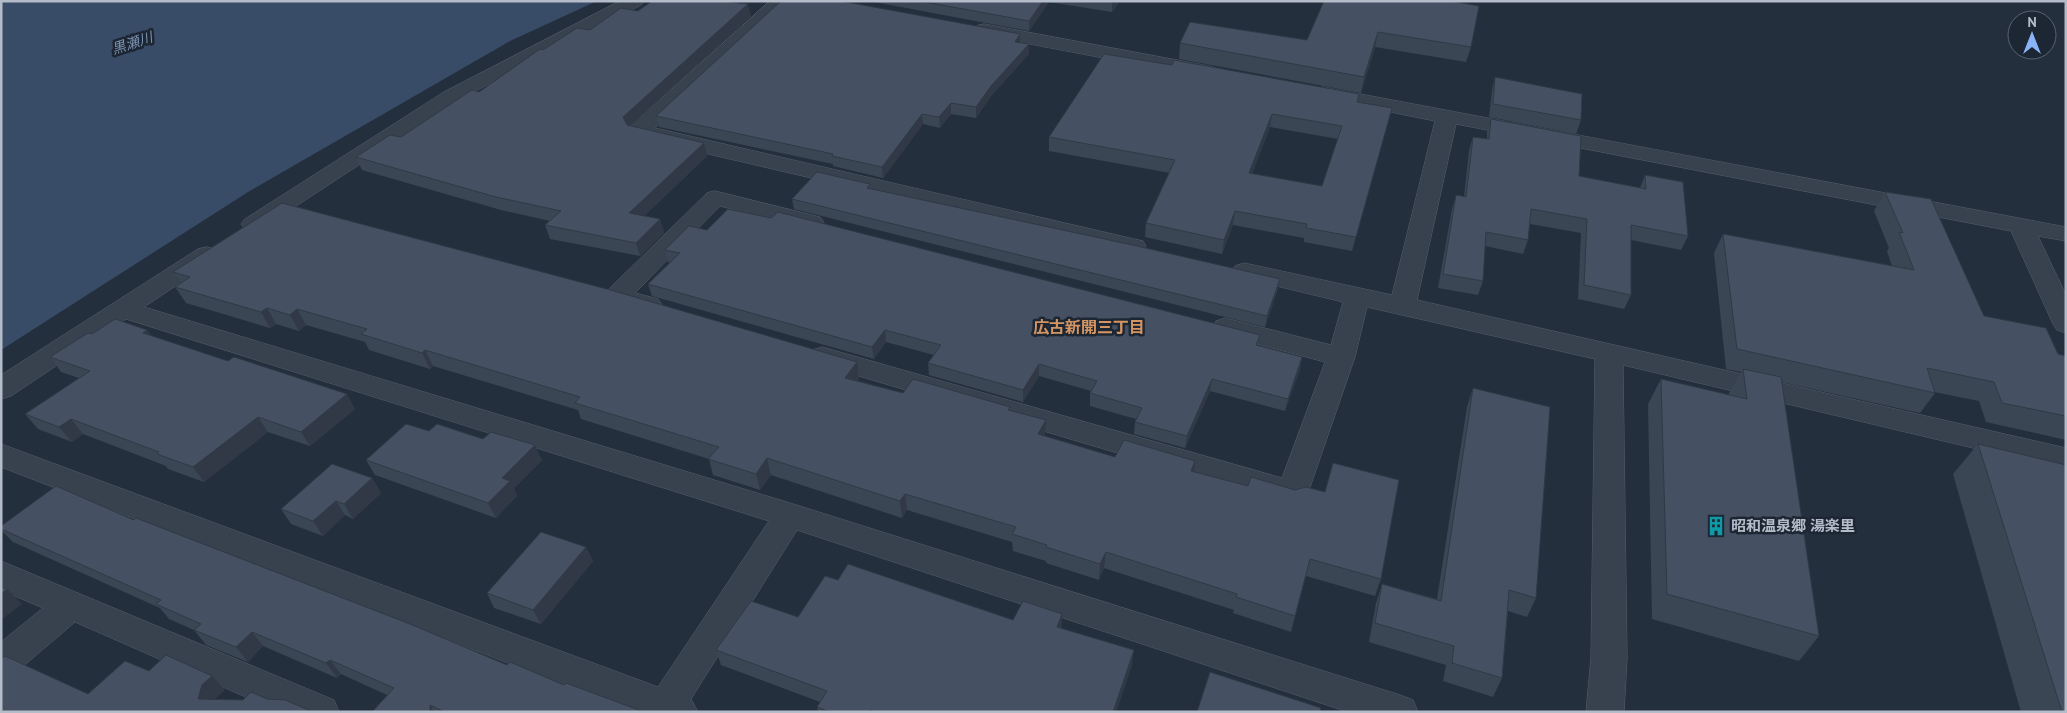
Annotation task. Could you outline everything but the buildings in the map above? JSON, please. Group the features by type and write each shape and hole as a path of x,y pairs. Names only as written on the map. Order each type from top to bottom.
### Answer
{"street":[{"path":"1,390 121,309 451,96 576,29 635,1"},
{"path":"782,1 639,131 1153,250"},
{"path":"963,26 1224,75"},
{"path":"1302,89 2066,234"},
{"path":"1403,305 1447,116"},
{"path":"674,312 617,296 715,198 831,227"},
{"path":"2021,226 2066,324"},
{"path":"1221,266 1356,297 1403,305 1610,355 2066,459"},
{"path":"798,349 1292,493 1341,357 1356,297"},
{"path":"121,309 790,516 1400,712"},
{"path":"1197,320 1341,357"},
{"path":"1605,712 1609,658 1610,355"},
{"path":"1,455 673,709 790,516"},
{"path":"1,575 321,712"},
{"path":"1,663 70,606"},
{"path":"230,712 258,685"}],"water":[{"name":"黒瀬川","path":"1,1 597,1 510,41 248,192 1,350"}],"place":[{"name":"昭和温泉郷 湯楽里","path":"1716,526"}],"district":[{"name":"広古新開三丁目","path":"1089,327"}]}
